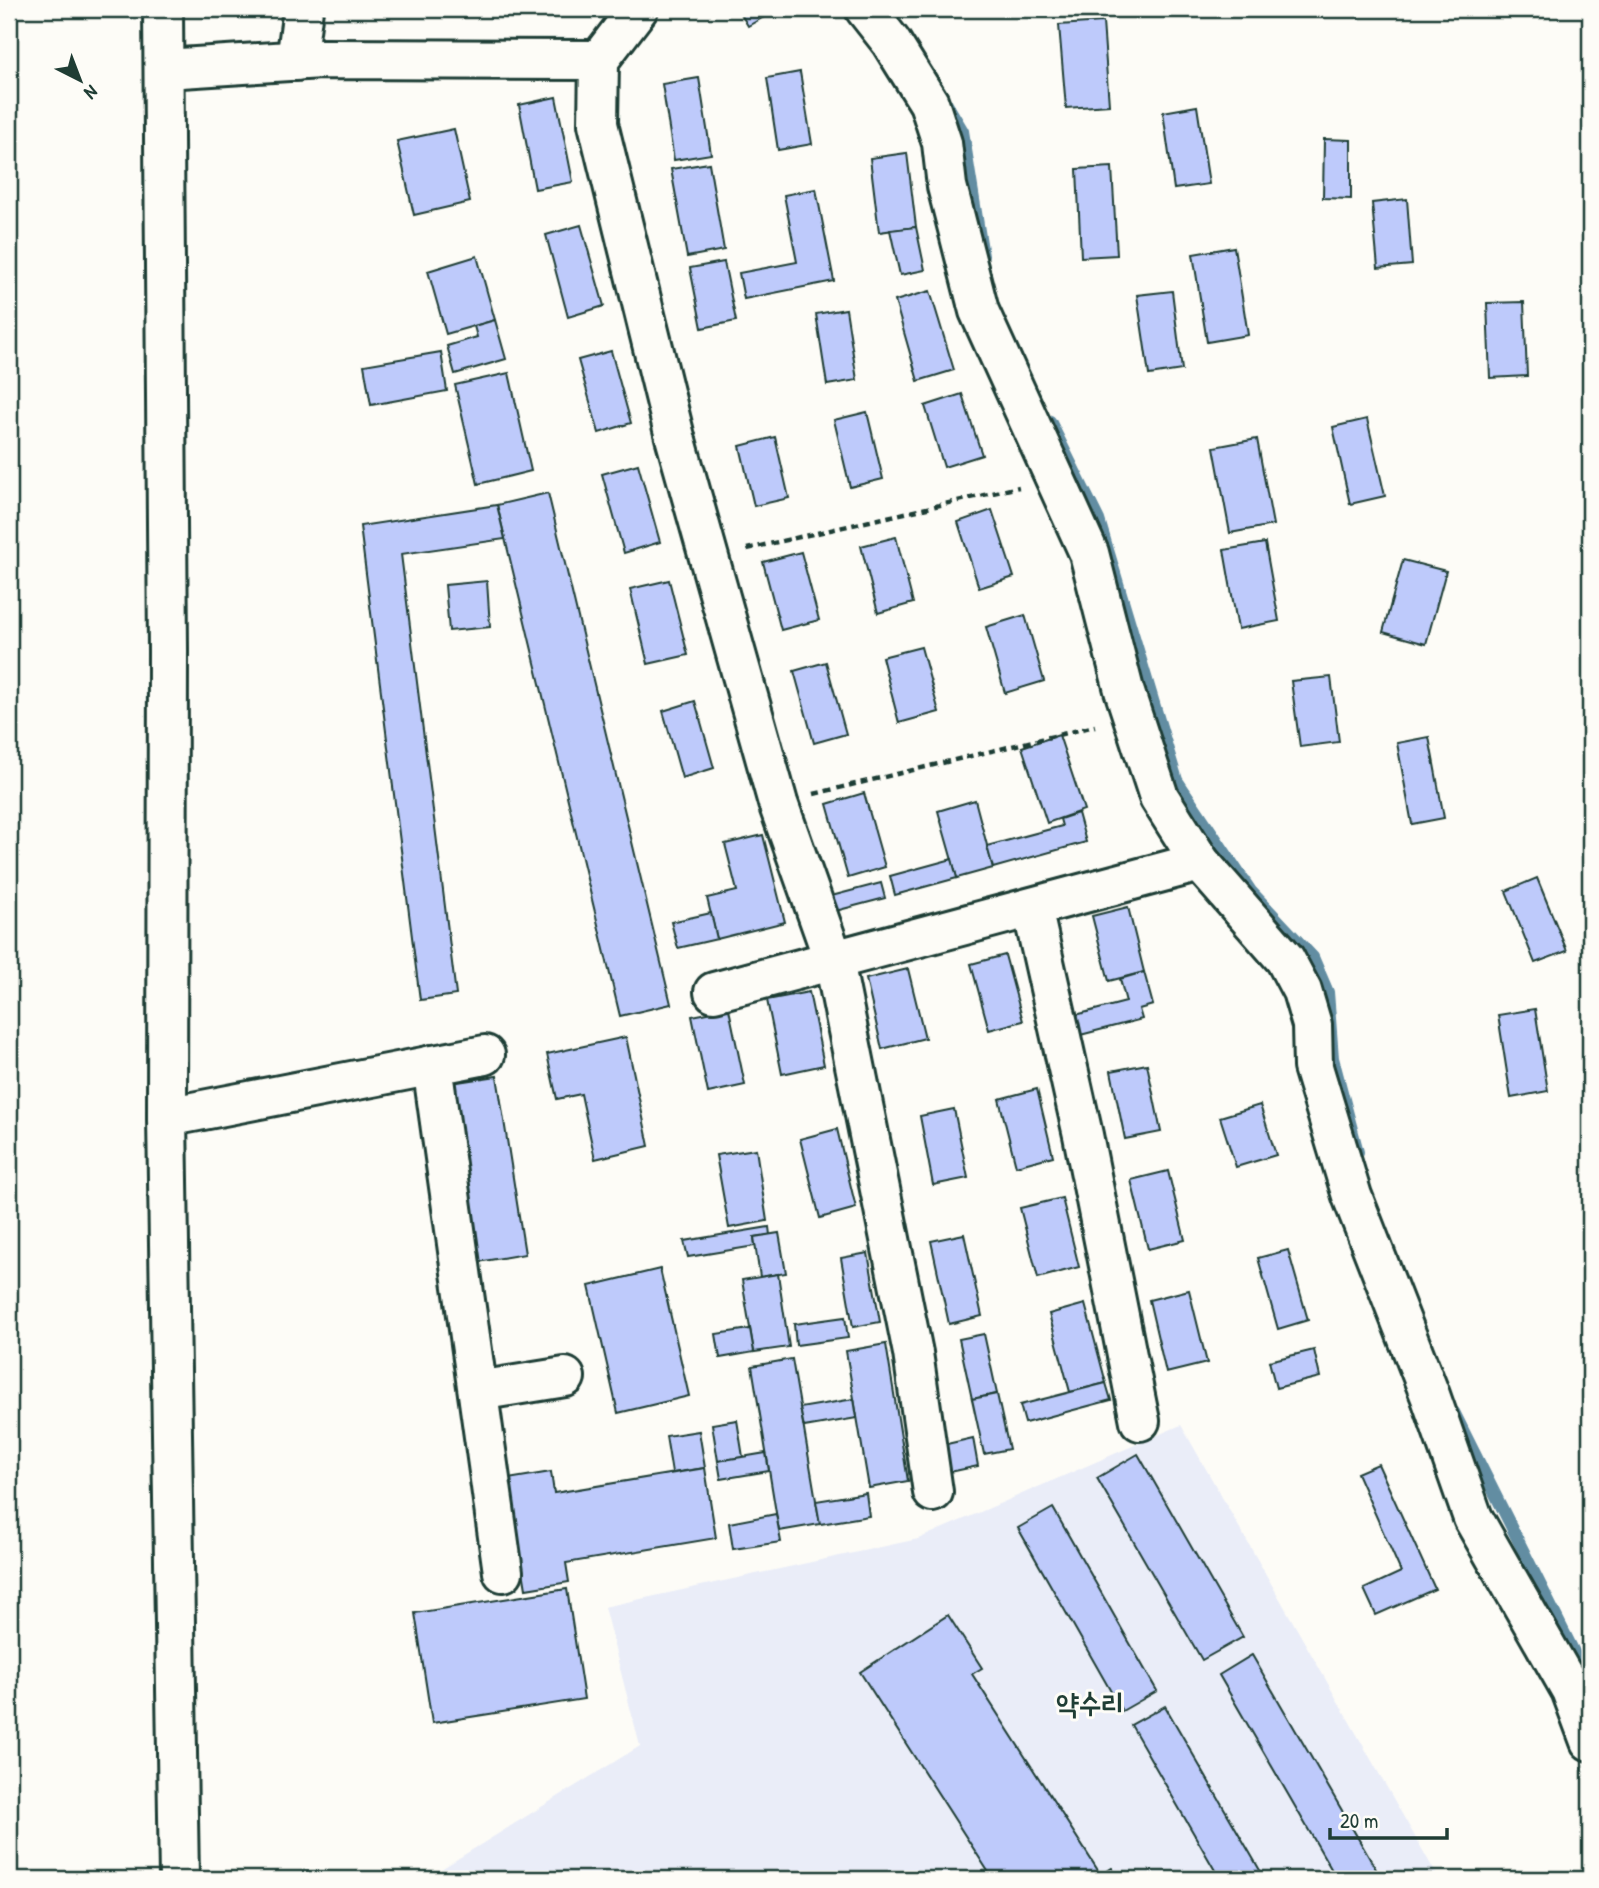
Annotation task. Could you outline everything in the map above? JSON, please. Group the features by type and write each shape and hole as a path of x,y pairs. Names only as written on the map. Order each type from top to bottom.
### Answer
{"street":[{"path":"163,9 167,1117 179,1879"},
{"path":"296,61 303,9"},
{"path":"638,9 599,60 598,124 675,436 778,803 834,961 914,1353 933,1492"},
{"path":"864,9 891,42 929,103 942,143 947,186 979,311 1090,552 1133,716 1158,797 1200,862 1285,959 1303,991 1312,1025 1313,1067 1352,1196 1430,1395 1472,1518 1572,1690 1590,1741"},
{"path":"165,69 296,61 599,60"},
{"path":"714,992 1200,862"},
{"path":"1032,908 1083,1135 1140,1421"},
{"path":"167,1117 485,1055"},
{"path":"432,1065 503,1572"},
{"path":"478,1391 565,1377"}],"path":[{"path":"709,557 1057,478"},
{"path":"778,803 1133,716"}],"shaded area":[{"path":"1181,1425 1439,1879 425,1879 640,1746 604,1607 918,1539"}],"building":[{"path":"738,9 778,9 748,26"},
{"path":"1103,22 1109,105 1066,108 1059,25"},
{"path":"800,72 812,144 778,150 767,78"},
{"path":"699,78 711,154 674,160 662,84"},
{"path":"556,97 573,182 535,189 519,105"},
{"path":"1197,106 1209,184 1174,189 1163,112"},
{"path":"454,129 470,202 414,215 397,141"},
{"path":"1324,139 1351,140 1351,199 1323,198"},
{"path":"907,153 916,227 879,232 870,158"},
{"path":"709,163 724,250 687,257 671,169"},
{"path":"1112,167 1117,255 1081,257 1077,169"},
{"path":"816,189 834,281 744,299 739,273 797,262 784,195"},
{"path":"1407,199 1412,265 1378,268 1372,203"},
{"path":"581,225 604,306 568,317 546,235"},
{"path":"916,227 925,270 900,275 890,230"},
{"path":"1234,247 1248,335 1207,342 1193,254"},
{"path":"477,256 495,320 446,334 428,271"},
{"path":"724,262 736,321 702,328 690,268"},
{"path":"930,291 954,370 918,381 895,301"},
{"path":"1172,291 1182,370 1149,375 1137,295"},
{"path":"1524,302 1527,376 1490,378 1487,303"},
{"path":"846,309 857,380 827,385 816,314"},
{"path":"495,320 506,359 455,374 447,346 477,337 474,326"},
{"path":"611,351 631,423 599,433 578,360"},
{"path":"441,352 447,391 371,405 364,365"},
{"path":"509,373 531,471 478,484 455,385"},
{"path":"962,394 982,455 944,467 925,406"},
{"path":"867,412 883,479 850,487 834,420"},
{"path":"1367,419 1385,496 1350,504 1333,427"},
{"path":"775,437 789,498 754,506 740,446"},
{"path":"1257,439 1273,525 1230,533 1214,447"},
{"path":"638,464 660,542 624,553 602,474"},
{"path":"548,493 671,1004 620,1016 497,505"},
{"path":"497,505 505,539 401,554 456,995 420,1000 360,526"},
{"path":"992,510 1014,577 979,588 958,522"},
{"path":"896,537 913,603 878,613 861,546"},
{"path":"1265,543 1279,621 1238,629 1224,550"},
{"path":"801,552 819,620 781,630 763,562"},
{"path":"1403,560 1446,571 1426,644 1383,632"},
{"path":"669,580 688,655 648,664 630,589"},
{"path":"487,581 490,627 449,631 445,585"},
{"path":"1025,615 1044,681 1005,693 986,627"},
{"path":"921,647 939,712 899,723 882,657"},
{"path":"826,662 846,734 814,743 794,671"},
{"path":"1331,677 1339,742 1300,747 1291,681"},
{"path":"695,701 714,768 682,778 663,711"},
{"path":"1059,735 1084,810 1047,823 1022,747"},
{"path":"1429,737 1444,818 1412,824 1397,743"},
{"path":"864,793 885,867 848,878 827,804"},
{"path":"975,800 993,868 957,878 938,811"},
{"path":"1078,813 1086,842 993,868 987,846 1062,826 1060,819"},
{"path":"763,835 785,922 717,939 707,898 737,891 725,844"},
{"path":"952,859 957,878 895,895 890,876"},
{"path":"1537,878 1567,951 1535,963 1506,891"},
{"path":"881,883 885,898 824,914 820,899"},
{"path":"1128,907 1144,972 1109,981 1092,916"},
{"path":"711,913 717,939 678,948 671,922"},
{"path":"1005,955 1023,1021 989,1030 971,964"},
{"path":"908,969 925,1038 882,1049 866,979"},
{"path":"1144,972 1153,1005 1139,1009 1142,1019 1065,1039 1060,1019 1126,1002 1120,979"},
{"path":"809,992 824,1065 782,1074 767,1000"},
{"path":"729,1009 745,1085 708,1093 692,1016"},
{"path":"1535,1009 1548,1091 1511,1098 1498,1015"},
{"path":"626,1037 649,1146 595,1159 581,1094 557,1099 547,1054"},
{"path":"1147,1064 1161,1132 1125,1139 1111,1071"},
{"path":"497,1076 525,1254 466,1264 438,1085"},
{"path":"1037,1089 1053,1156 1016,1166 999,1099"},
{"path":"1260,1105 1276,1155 1236,1167 1220,1117"},
{"path":"954,1109 968,1178 933,1185 920,1116"},
{"path":"837,1129 856,1208 820,1218 800,1139"},
{"path":"756,1149 767,1221 729,1228 716,1155"},
{"path":"1168,1171 1185,1240 1148,1249 1131,1180"},
{"path":"1062,1198 1079,1267 1038,1278 1020,1208"},
{"path":"769,1227 770,1235 754,1237 755,1246 688,1257 684,1241"},
{"path":"779,1233 786,1273 760,1277 754,1237"},
{"path":"964,1234 982,1316 949,1324 931,1241"},
{"path":"1288,1250 1308,1320 1278,1329 1258,1258"},
{"path":"868,1253 880,1322 853,1327 841,1258"},
{"path":"660,1269 689,1396 618,1413 589,1286"},
{"path":"778,1274 789,1347 754,1352 742,1280"},
{"path":"1189,1290 1207,1363 1166,1373 1149,1300"},
{"path":"1085,1304 1106,1383 1070,1392 1049,1314"},
{"path":"845,1317 848,1338 796,1345 794,1324"},
{"path":"750,1329 754,1352 720,1358 716,1334"},
{"path":"984,1334 997,1394 972,1399 959,1339"},
{"path":"886,1344 908,1481 869,1488 846,1351"},
{"path":"1314,1350 1320,1377 1276,1388 1269,1361"},
{"path":"792,1359 820,1524 779,1531 752,1366"},
{"path":"1106,1383 1111,1400 1025,1423 1020,1405"},
{"path":"997,1394 1009,1449 984,1454 972,1399"},
{"path":"854,1399 857,1418 804,1427 800,1408"},
{"path":"737,1420 743,1457 718,1461 712,1424"},
{"path":"699,1431 705,1468 672,1473 666,1436"},
{"path":"973,1438 978,1466 927,1477 921,1450"},
{"path":"766,1453 769,1471 721,1479 718,1461"},
{"path":"1138,1454 1243,1637 1202,1660 1097,1478"},
{"path":"1378,1464 1435,1589 1376,1615 1364,1589 1401,1572 1357,1473"},
{"path":"705,1468 716,1538 566,1563 569,1582 526,1589 508,1479 551,1472 554,1493"},
{"path":"866,1493 869,1516 820,1524 816,1501"},
{"path":"1053,1508 1157,1691 1122,1711 1018,1528"},
{"path":"776,1514 781,1542 733,1549 729,1523"},
{"path":"567,1589 584,1699 432,1723 415,1613"},
{"path":"948,1615 982,1668 972,1674 1101,1875 1112,1868 1119,1879 993,1879 860,1672"},
{"path":"1252,1655 1377,1871 1363,1879 1337,1879 1219,1675"},
{"path":"1165,1706 1265,1879 1220,1879 1131,1725"}],"waterway":[{"path":"944,99 963,131 983,256"},
{"path":"1050,421 1099,520 1177,780 1251,891 1313,957 1328,992 1333,1058 1358,1152"},
{"path":"1454,1412 1590,1684"}],"district":[{"name":"약수리","path":"1090,1703"}]}
